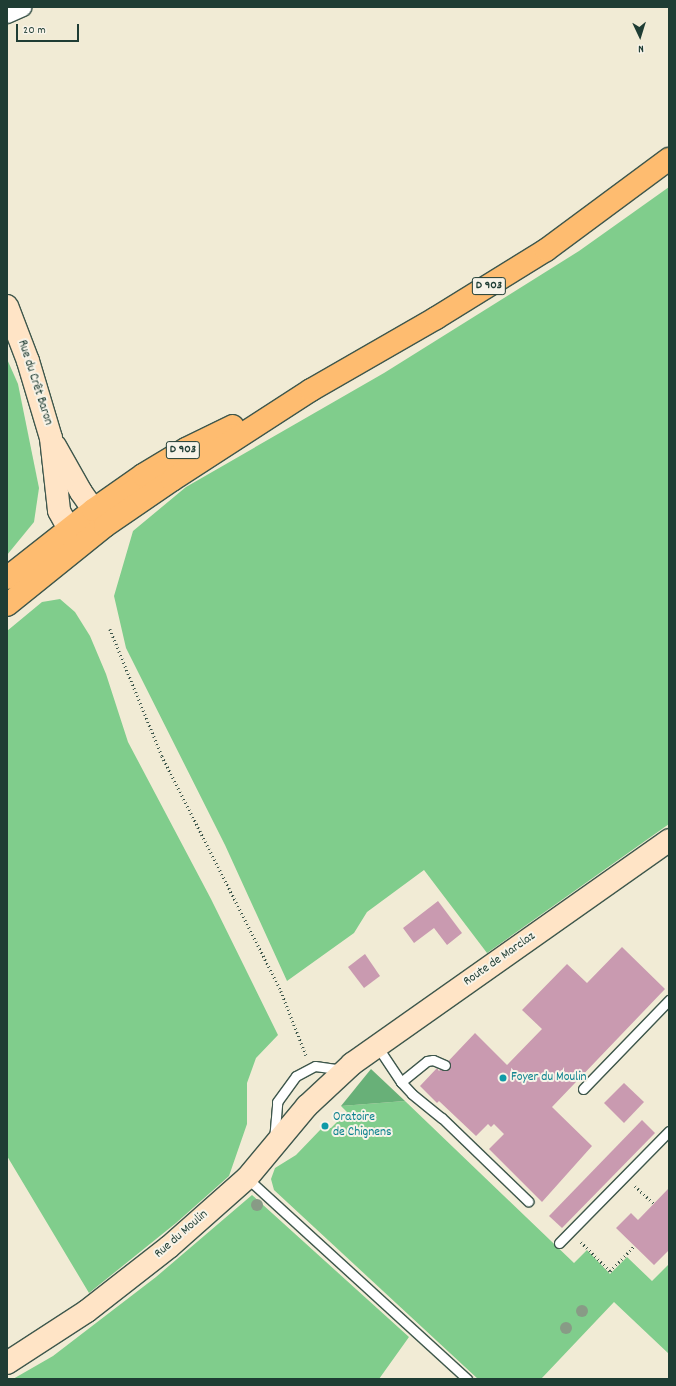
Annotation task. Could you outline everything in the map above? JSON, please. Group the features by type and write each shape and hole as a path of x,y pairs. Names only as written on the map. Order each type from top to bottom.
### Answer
{"main road":[{"name":"D 903","path":"7,578 73,538 99,518 311,390 455,307 546,250 669,159"},
{"name":"D 903","path":"7,605 73,538"}],"street":[{"path":"7,14 23,7"},
{"name":"Rue du Crêt Baron","path":"7,306 28,361 51,438 56,497 73,538"},
{"name":"Rue du Crêt Baron","path":"51,438 99,518"},
{"name":"Route de Marclaz","path":"338,1076 377,1046 669,840"},
{"name":"Rue du Moulin","path":"7,1363 71,1322 128,1280 247,1178 274,1148 307,1106 338,1076"}],"lane":[{"path":"583,1089 669,1000"},
{"path":"377,1046 401,1082 412,1094 442,1118 528,1200"},
{"path":"401,1082 427,1061 433,1060 445,1065"},
{"path":"274,1148 274,1116 277,1102 296,1076 310,1067 321,1066 338,1076"},
{"path":"559,1243 669,1131"},
{"path":"247,1178 467,1379"}],"path":[{"path":"110,629 162,756 281,991 310,1067"},
{"path":"625,1176 654,1204"},
{"path":"571,1232 610,1271 634,1246"}],"green space":[{"path":"669,187 669,824 487,953 424,870 367,912 354,933 287,981 225,845 126,648 114,596 133,531 186,487 384,373 579,251"},
{"path":"7,359 18,384 39,488 34,522 7,555"},
{"path":"60,599 75,612 90,636 106,674 128,742 211,899 278,1035 256,1058 247,1083 247,1124 229,1176 176,1223 89,1293 7,1156 7,631 42,602"},
{"path":"371,1069 405,1101 341,1106"},
{"path":"405,1101 574,1263 587,1250 610,1274 627,1257 652,1281 669,1264 669,1354 614,1302 541,1379 478,1379 274,1190 271,1179 275,1168 296,1155 321,1129 331,1128 347,1112 341,1106"},
{"path":"252,1195 409,1337 379,1379 13,1379 53,1356 156,1277"}],"building":[{"path":"438,901 462,933 447,945 434,928 414,943 403,928"},
{"name":"Foyer du Moulin","path":"622,947 665,989 552,1107 592,1146 542,1202 489,1149 504,1134 494,1124 491,1127 488,1124 476,1136 439,1101 437,1103 420,1086 437,1068 439,1071 475,1033 507,1065 542,1029 522,1010 567,964 587,983"},
{"path":"365,954 380,976 364,988 348,967"},
{"path":"624,1083 644,1102 624,1123 604,1103"},
{"path":"642,1120 655,1133 562,1228 549,1216"},
{"path":"669,1188 669,1250 654,1265 616,1228 631,1213 638,1220"}],"place":[{"name":"Foyer du Moulin","path":"503,1078"},
{"name":"Oratoire de Chignens","path":"325,1126"}]}
